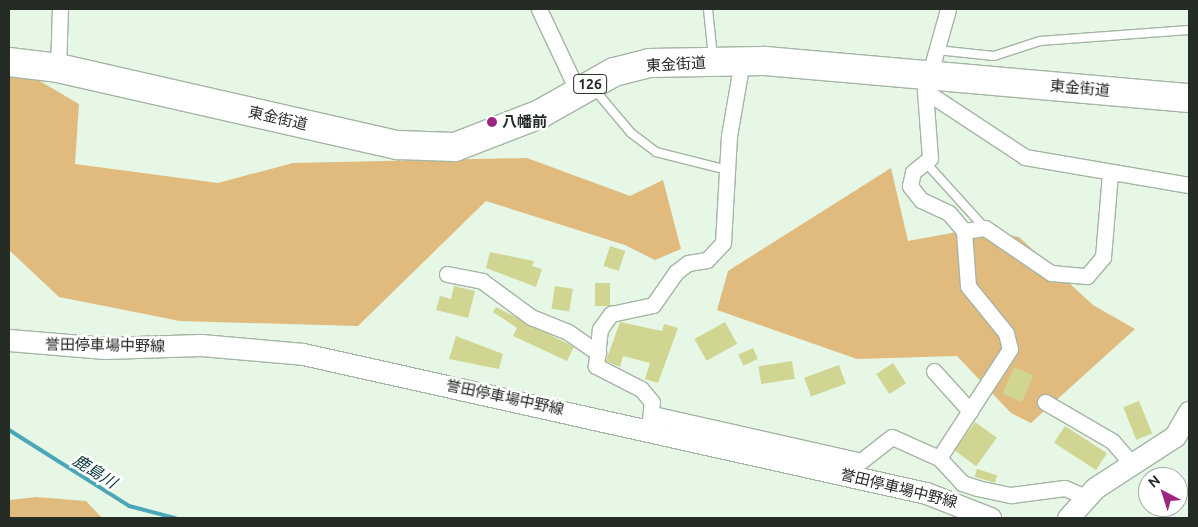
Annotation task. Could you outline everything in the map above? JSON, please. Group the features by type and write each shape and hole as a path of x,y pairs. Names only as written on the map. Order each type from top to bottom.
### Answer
{"highway":[{"name":"東金街道","path":"9,62 58,68 398,145 455,147 511,128 584,88 649,63 742,62 931,71 1189,98"}],"main road":[{"name":"誉田停車場中野線","path":"9,340 105,348 201,345 303,354 651,422 960,492 990,518"},
{"path":"1068,518 1085,497 1175,436 1189,412"}],"street":[{"path":"58,68 60,9"},
{"path":"539,9 584,88"},
{"path":"939,458 1010,349 1010,342 968,286 964,231 950,213 914,194 910,178 926,163 931,148 931,71 948,9"},
{"path":"742,62 728,170 723,243 707,260 688,263 676,272 652,305 611,314 600,329 596,366 642,390 652,402 651,422 861,461 892,437 939,458 960,492 1011,495 1065,488 1085,497"},
{"path":"931,71 1025,157 1189,185"},
{"path":"964,231 986,228 1051,273 1087,276 1103,256 1110,173"},
{"path":"447,274 482,281 531,317 568,332 598,353"},
{"path":"934,371 970,411"},
{"path":"1046,402 1112,441 1132,464"}],"lane":[{"path":"708,9 713,62"},
{"path":"931,71 994,56 1040,41 1189,30"},
{"path":"584,88 632,133 656,152 728,170"},
{"path":"926,163 986,228"}],"shaded area":[{"path":"9,63 79,104 75,164 218,183 293,163 527,158 630,196 663,180 681,249 655,260 625,245 486,201 358,326 180,321 59,297 9,250"},
{"path":"891,168 908,241 973,229 1019,237 1093,305 1135,329 1031,423 1011,413 957,356 857,359 717,310 728,271"},
{"path":"36,497 86,501 102,518 9,518 9,500"}],"building":[{"path":"610,246 625,251 619,271 604,266"},
{"path":"490,252 534,261 532,266 542,269 536,287 486,268"},
{"path":"595,283 610,283 610,306 595,306"},
{"path":"454,286 475,291 468,318 436,310 440,296 451,299"},
{"path":"555,286 573,289 569,312 551,309"},
{"path":"496,307 574,347 567,361 513,336 517,328 493,312"},
{"path":"620,322 662,331 664,324 678,328 658,383 645,379 650,363 623,356 620,367 606,361"},
{"path":"725,322 737,344 707,361 694,339"},
{"path":"456,336 503,354 499,369 449,359"},
{"path":"753,348 758,359 743,365 738,355"},
{"path":"792,361 795,379 761,384 758,366"},
{"path":"893,363 906,383 889,394 876,374"},
{"path":"839,365 846,384 811,396 804,378"},
{"path":"1014,367 1033,375 1022,402 1003,394"},
{"path":"1139,401 1152,433 1136,440 1123,407"},
{"path":"975,422 997,438 976,466 954,450"},
{"path":"1065,426 1107,453 1096,470 1054,443"},
{"path":"977,469 997,475 995,483 975,477"}],"waterway":[{"name":"鹿島川","path":"9,430 129,506 175,518"}],"place":[{"name":"八幡前","path":"492,122"}]}
